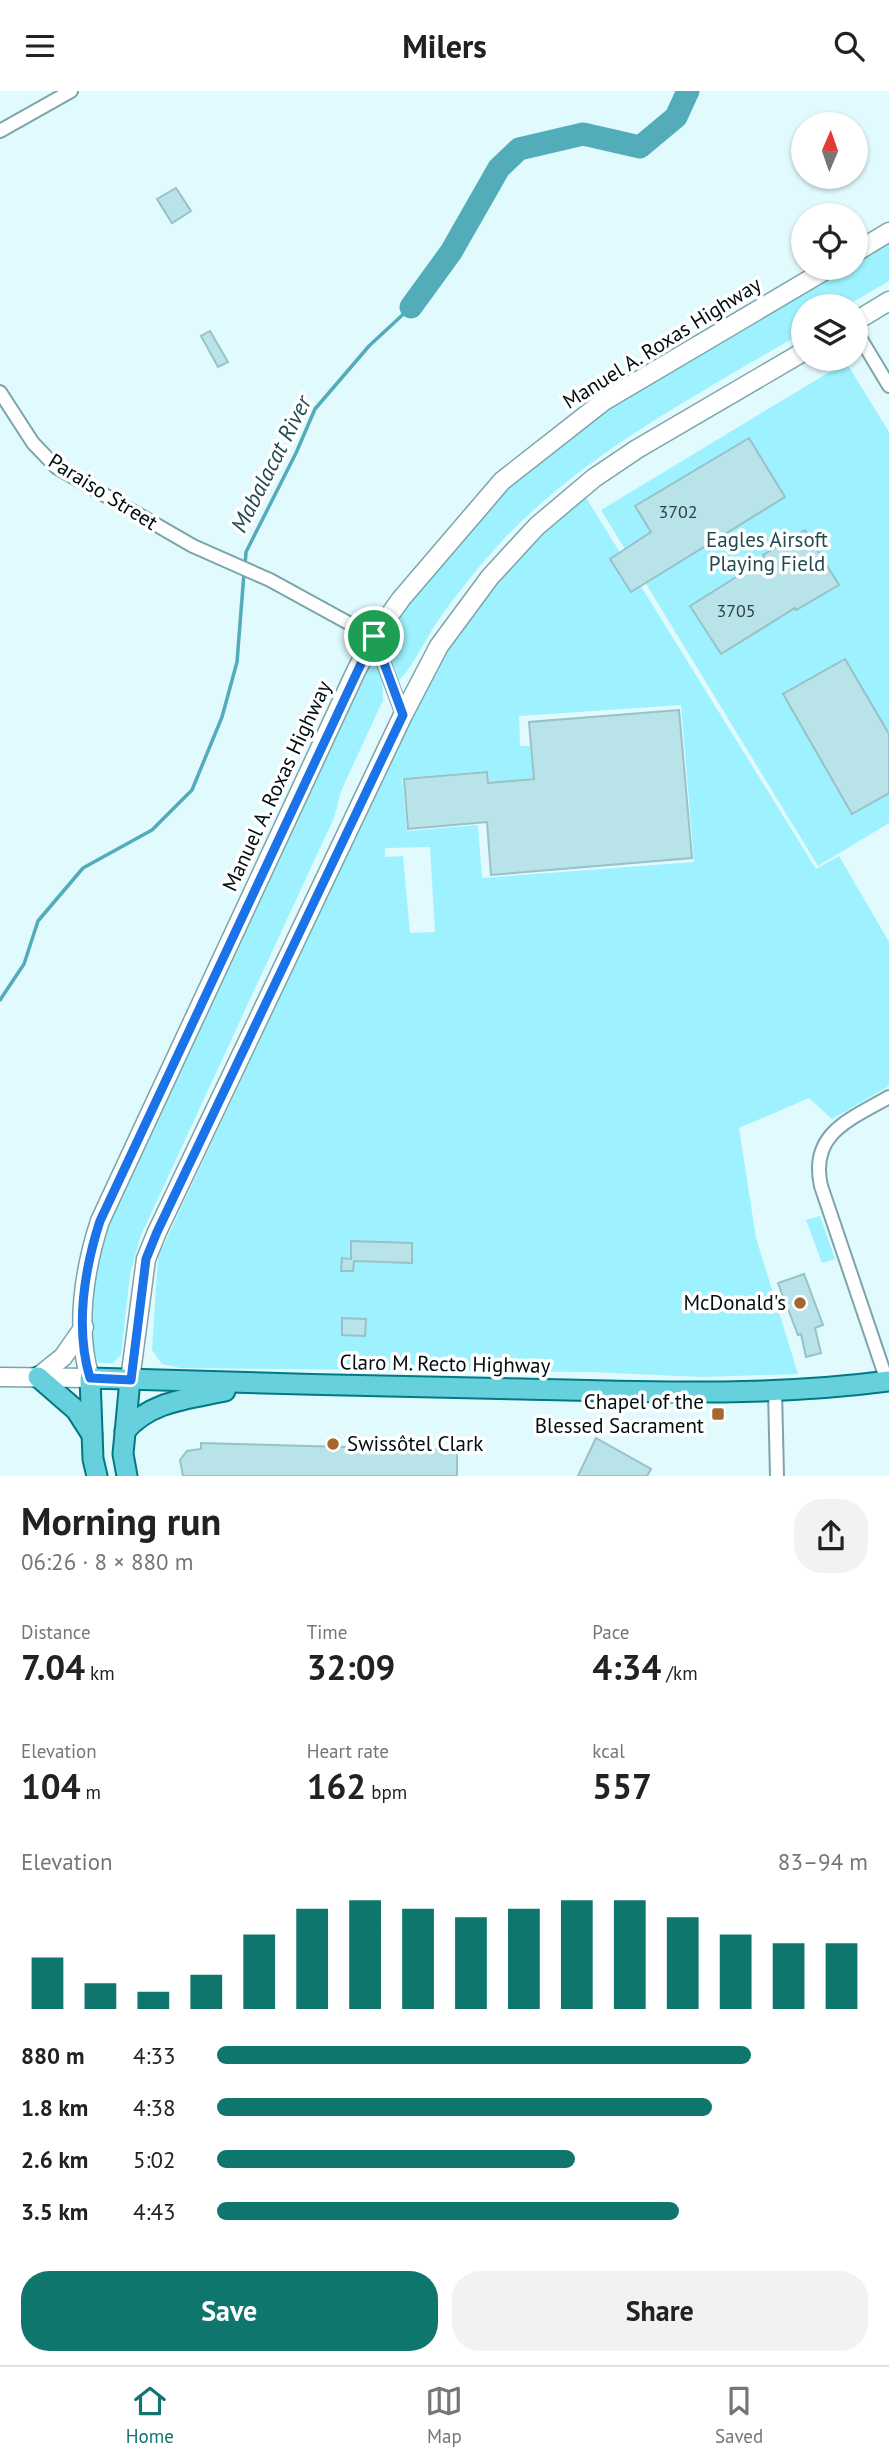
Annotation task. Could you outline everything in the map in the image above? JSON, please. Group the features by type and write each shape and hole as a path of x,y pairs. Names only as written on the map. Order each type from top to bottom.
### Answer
{"main road":[{"path":"868,245 889,232"},
{"name":"Manuel A. Roxas Highway","path":"97,1476 93,1459 90,1378 83,1357 84,1296 89,1253 100,1221 374,636 401,599 502,481 556,436 604,401 809,280"},
{"path":"868,314 889,301"},
{"path":"127,1476 123,1454 125,1431 146,1259 403,715 439,646 490,577 537,526 594,478 636,449 791,359"},
{"path":"83,1327 63,1357 38,1377 76,1410 92,1435"},
{"name":"Claro M. Recto Highway","path":"0,1377 255,1385 323,1384 704,1393 775,1391 888,1381"},
{"path":"125,1431 138,1417 163,1404 255,1385"}],"street":[{"path":"0,131 71,91"},
{"path":"868,351 889,387"},
{"name":"Paraiso Street","path":"0,392 33,443 56,467 193,546 270,580 374,636"},
{"path":"374,636 403,715"},
{"path":"888,1381 821,1187 818,1164 826,1140 835,1129 889,1097"},
{"path":"775,1391 777,1476"}],"green space":[{"path":"889,239 889,281 867,294 796,294 820,280 868,280 868,251"},
{"path":"791,297 791,339 645,426 570,479 535,509 502,541 467,582 398,681 382,648 386,634 415,590 503,487 618,399"},
{"name":"Eagles Airsoft Playing Field","path":"831,371 852,371 889,432 889,823 818,866 601,510"},
{"path":"585,496 816,869 839,856 889,942 889,1086 832,1119 809,1098 739,1128 756,1238 798,1374 702,1377 591,1372 180,1368 162,1364 152,1350 158,1257 387,769 448,647 493,586 555,520","holes":["681,705 694,862 482,878 478,825 407,831 402,778 488,771 489,782 533,778 530,746 520,746 519,716","430,847 435,932 410,933 403,856 385,857 385,848"]},
{"path":"373,654 382,674 383,700 341,791 334,818 141,1235 130,1274 121,1355 113,1363 99,1363 93,1354 92,1292 101,1234"},
{"path":"820,1216 835,1259 822,1263 806,1220"}],"building":[{"path":"176,188 191,211 172,223 157,199"},
{"path":"210,331 228,362 218,367 201,336"},
{"path":"749,438 785,497 631,592 610,559 651,532 635,506"},
{"path":"805,530 839,585 796,610 795,608 721,654 690,606 765,559 763,555"},
{"path":"845,659 889,734 889,793 852,814 783,694"},
{"path":"679,710 692,858 491,875 487,822 408,829 404,779 487,772 488,783 534,779 529,722"},
{"path":"351,1241 412,1243 412,1263 354,1261 353,1271 341,1271 342,1258 351,1259"},
{"name":"McDonald's","path":"804,1274 823,1325 815,1328 821,1353 806,1357 801,1334 798,1335 778,1283"},
{"path":"342,1318 366,1319 365,1336 342,1335"},
{"path":"596,1438 651,1469 647,1476 578,1476"},
{"path":"201,1443 457,1450 457,1476 183,1476 180,1460 187,1451 201,1449"}],"waterway":[{"path":"411,307 451,252 499,168 519,149 583,134 640,147 676,117 688,91"},
{"name":"Mabalacat River","path":"245,565 246,552 315,409 369,346 411,307"},
{"name":"Mabalacat River","path":"0,1000 24,964 38,921 83,868 152,830 192,790 222,717 237,662 244,573"}],"place":[{"name":"McDonald's","path":"800,1303"},
{"name":"Chapel of the Blessed Sacrament","path":"718,1414"},
{"name":"Swissôtel Clark","path":"333,1444"}],"route":[{"path":"374,636 403,715 157,1232 146,1259 131,1380 90,1378 83,1357 84,1296 89,1253 100,1221 374,636"}]}
